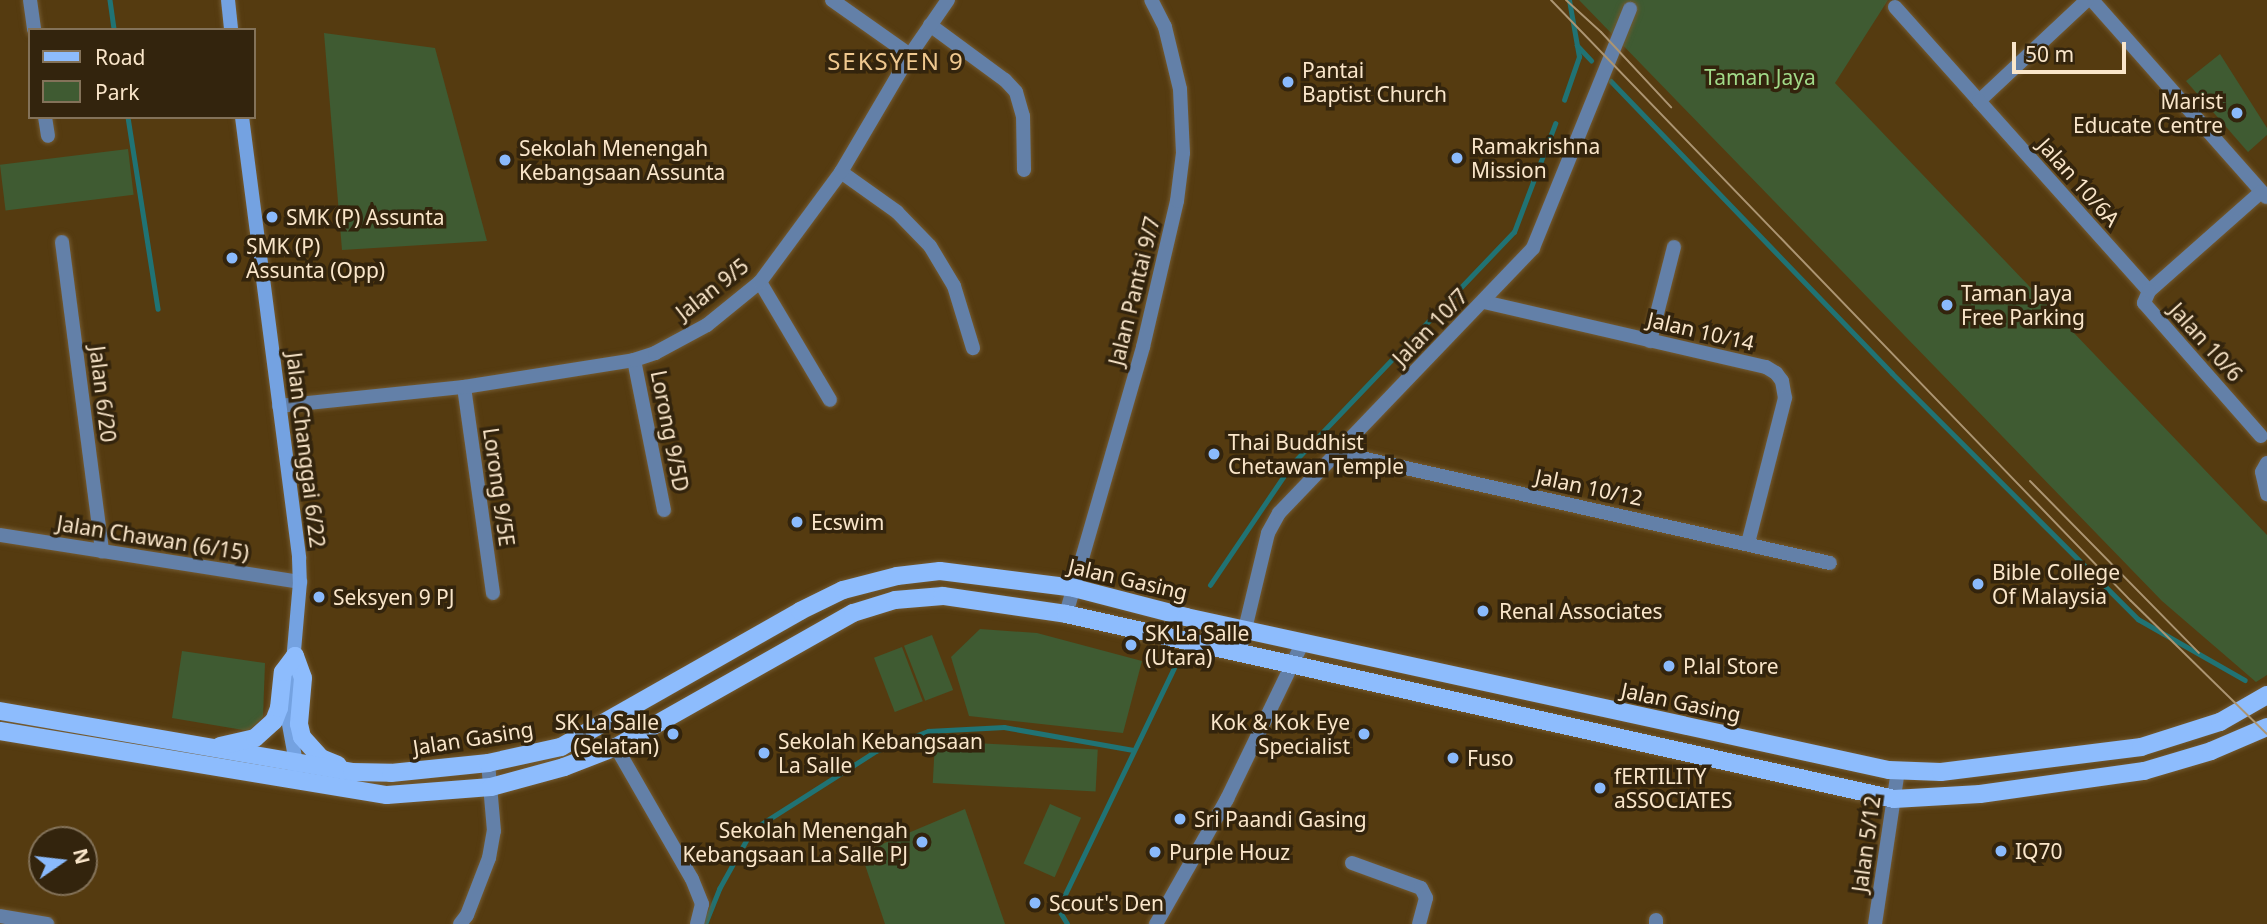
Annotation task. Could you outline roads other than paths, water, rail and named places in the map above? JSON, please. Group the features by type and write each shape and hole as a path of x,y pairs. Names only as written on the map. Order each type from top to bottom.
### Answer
{"main road":[{"name":"Jalan Gasing","path":"0,711 352,772 391,773 488,763 561,747 789,617 843,590 897,576 940,572 1074,588 1186,617 1898,771 1941,772 2141,747 2220,722 2267,695"},
{"path":"0,731 387,795 491,787 564,767 616,747 853,613 895,600 943,596 1066,614 1894,799 1980,794 2144,771 2211,751 2267,727"},
{"path":"210,748 255,738 266,730 279,708 283,672 295,656"},
{"path":"295,656 303,678 299,724 302,737 321,758 352,772"}],"street":[{"path":"30,0 34,28"},
{"path":"228,0 231,28"},
{"path":"832,0 909,55"},
{"name":"Jalan 9/5","path":"279,407 464,387 634,360 655,353 707,325 760,282 841,172 909,55 948,0"},
{"name":"Jalan Pantai 9/7","path":"1066,614 1079,580 1143,347 1179,189 1184,153 1180,89 1165,27 1151,0"},
{"path":"1979,101 2090,0 2264,195"},
{"name":"Jalan 10/6A","path":"1895,7 2149,290"},
{"name":"Jalan 10/7","path":"1239,654 1268,533 1279,513 1533,248 1630,9"},
{"path":"930,25 1005,80 1016,92 1023,116 1024,170"},
{"path":"46,119 48,136"},
{"name":"Jalan Changgai 6/22","path":"242,119 300,582 288,719 294,764"},
{"path":"841,172 897,212 930,246 954,286 974,348"},
{"name":"Jalan 10/6","path":"2261,436 2146,306 2144,299 2149,290 2264,195"},
{"name":"Jalan 6/20","path":"62,242 102,551"},
{"path":"1650,341 1674,247"},
{"path":"760,282 830,400"},
{"name":"Jalan 10/14","path":"1484,302 1766,367 1782,381 1785,398 1748,543"},
{"name":"Lorong 9/5D","path":"634,360 664,510"},
{"name":"Lorong 9/5E","path":"464,387 493,593"},
{"name":"Jalan 10/12","path":"1339,453 1830,563"},
{"path":"2267,463 2262,472 2267,494"},
{"name":"Jalan Chawan (6/15)","path":"0,535 300,582"},
{"path":"1162,922 1227,799 1303,642"},
{"path":"616,747 692,878 702,904 697,924"},
{"path":"469,921 492,845 494,821 488,763"},
{"path":"294,764 309,783"},
{"name":"Jalan 5/12","path":"1875,924 1898,771"},
{"path":"1352,863 1421,888 1426,898 1419,924"},
{"path":"0,916 47,924"}],"waterway":[{"path":"110,0 114,28"},
{"path":"1564,100 1579,57 1569,0"},
{"path":"1577,45 1591,60"},
{"path":"1611,81 1892,373 2138,619 2245,680"},
{"path":"128,119 158,309"},
{"path":"1210,585 1292,464 1514,232 1555,124"},
{"path":"1067,924 1058,909 1184,647"},
{"path":"705,924 719,889 752,830 876,751 928,731 1004,727 1133,750"}],"tram line":[{"path":"1551,0 2131,601 2267,734"},
{"path":"1566,0 1601,32 1671,107"},
{"path":"2030,481 2199,653"}],"place":[{"name":"Pantai Baptist Church","path":"1288,82"},
{"name":"Marist Educate Centre","path":"2237,113"},
{"name":"Ramakrishna Mission","path":"1457,158"},
{"name":"Sekolah Menengah Kebangsaan Assunta","path":"505,160"},
{"name":"SMK (P) Assunta","path":"272,217"},
{"name":"SMK (P) Assunta (Opp)","path":"232,258"},
{"name":"Taman Jaya Free Parking","path":"1947,305"},
{"name":"Thai Buddhist Chetawan Temple","path":"1214,454"},
{"name":"Ecswim","path":"797,522"},
{"name":"Bible College Of Malaysia","path":"1978,584"},
{"name":"Seksyen 9 PJ","path":"319,597"},
{"name":"Renal Associates","path":"1483,611"},
{"name":"SK La Salle (Utara)","path":"1131,645"},
{"name":"P.lal Store","path":"1669,666"},
{"name":"SK La Salle (Selatan)","path":"673,734"},
{"name":"Kok & Kok Eye Specialist","path":"1364,734"},
{"name":"Sekolah Kebangsaan La Salle","path":"764,753"},
{"name":"Fuso","path":"1453,758"},
{"name":"fERTILITY aSSOCIATES","path":"1600,788"},
{"name":"Sri Paandi Gasing","path":"1180,819"},
{"name":"Sekolah Menengah Kebangsaan La Salle PJ","path":"922,842"},
{"name":"IQ70","path":"2001,851"},
{"name":"Purple Houz","path":"1155,852"},
{"name":"Scout's Den","path":"1035,903"}],"district":[{"name":"SEKSYEN 9","path":"896,61"}],"park label":[{"name":"Taman Jaya","path":"1760,77"}]}
